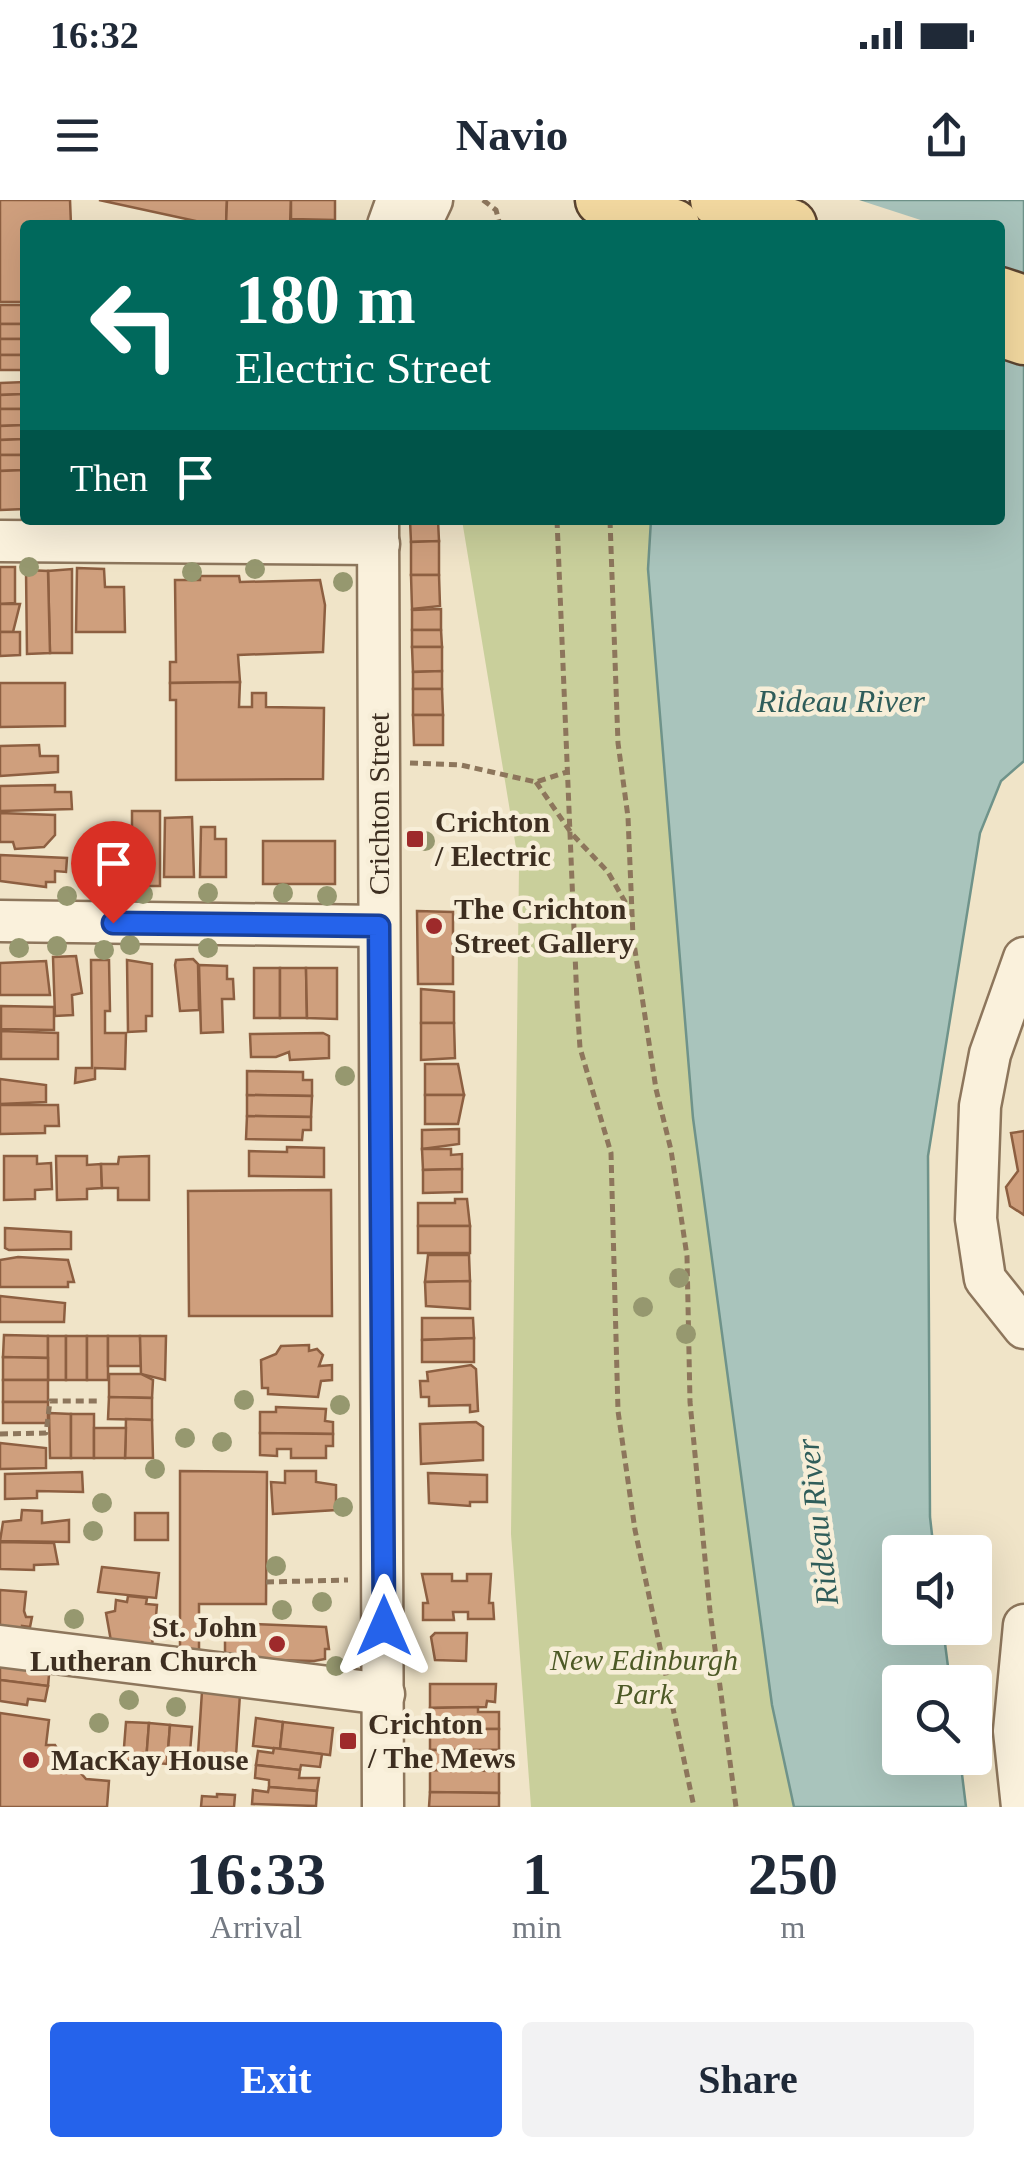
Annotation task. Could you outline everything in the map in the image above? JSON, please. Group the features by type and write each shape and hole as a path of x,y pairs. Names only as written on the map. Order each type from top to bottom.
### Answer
{"main road":[{"path":"716,200 777,220"}],"street":[{"path":"0,541 378,532"},
{"name":"Crichton Street","path":"378,532 383,1807"},
{"path":"0,921 379,926"},
{"path":"1024,958 990,1054 980,1106 976,1219 986,1279 1024,1328"},
{"path":"1022,1807 1014,1731 1024,1625"},
{"path":"0,1646 384,1694"}],"path":[{"path":"483,200 500,220"},
{"path":"557,525 580,1048 611,1153 618,1411 639,1547 694,1807"},
{"path":"610,525 618,743 628,817 632,920 656,1089 671,1150 688,1256 693,1436 736,1807"},
{"path":"410,763 461,765 536,782 568,772"},
{"path":"536,782 572,834 608,872 632,920"},
{"path":"0,1434 46,1432 50,1401 98,1401"},
{"path":"266,1582 383,1580"}],"green space":[{"name":"New Edinburgh Park","path":"463,525 651,525 648,569 693,1118 772,1705 794,1807 531,1807 511,1534 519,866"}],"water":[{"name":"Rideau River","path":"672,200 1024,200 1024,761 1001,781 980,833 928,1156 932,1535 882,1535 882,1645 945,1645 948,1665 882,1665 882,1775 962,1775 966,1807 794,1807 772,1705 693,1118 648,569 651,525 1005,525 1005,220 671,220"}],"pier":[{"path":"667,200 859,200 921,220 666,220"}],"building":[{"path":"0,200 70,200 71,220 20,220 20,302 0,302"},
{"path":"99,200 227,200 226,220 191,220"},
{"path":"227,200 291,200 290,220 226,220"},
{"path":"291,200 335,200 335,220 291,219"},
{"path":"0,305 20,305 20,324 0,324"},
{"path":"0,324 20,324 20,339 0,339"},
{"path":"0,339 20,339 20,355 0,355"},
{"path":"0,355 20,355 20,370 0,370"},
{"path":"20,382 20,394 0,395 0,383"},
{"path":"20,394 20,409 0,409 0,395"},
{"path":"0,409 20,409 20,425 0,426"},
{"path":"20,425 20,439 0,440 0,426"},
{"path":"20,439 20,455 0,455 0,440"},
{"path":"0,455 20,455 20,470 0,471"},
{"path":"20,470 20,509 0,510 0,471"},
{"path":"410,525 438,525 439,541 411,542"},
{"path":"439,541 439,575 411,575 411,542"},
{"path":"0,567 15,567 15,603 0,604"},
{"path":"77,568 104,569 105,587 124,587 125,632 76,632"},
{"path":"72,569 72,653 50,653 48,571"},
{"path":"26,570 48,571 50,653 27,654"},
{"path":"411,575 439,575 440,606 412,609"},
{"path":"200,576 239,576 240,582 320,580 325,605 323,652 238,655 240,682 170,683 170,662 176,662 175,580 200,580"},
{"path":"0,604 20,604 13,632 0,632"},
{"path":"441,609 441,630 412,630 412,610"},
{"path":"412,630 441,630 442,647 412,647"},
{"path":"0,632 20,632 20,655 0,656"},
{"path":"412,647 442,647 442,671 413,672"},
{"path":"442,671 442,689 413,689 413,672"},
{"path":"240,682 239,707 252,707 252,693 266,693 266,707 324,708 323,779 176,780 176,700 170,700 170,683"},
{"path":"0,683 65,683 65,726 0,727"},
{"path":"413,689 442,689 443,715 413,715"},
{"path":"413,715 443,715 443,745 414,745"},
{"path":"39,745 40,756 58,756 58,772 0,776 0,746"},
{"path":"55,785 55,792 71,792 72,809 0,811 0,786"},
{"path":"132,811 160,811 160,886 123,886 123,827 132,827"},
{"path":"0,813 55,815 55,835 44,847 15,849 13,842 0,842"},
{"path":"192,817 194,877 164,877 165,818"},
{"path":"201,827 215,827 215,839 226,839 226,877 200,877"},
{"path":"263,841 335,841 335,884 263,884"},
{"path":"0,855 67,858 66,872 55,871 55,882 46,882 46,887 0,881"},
{"path":"417,911 453,912 453,984 418,984"},
{"path":"76,956 82,993 72,995 73,1015 55,1016 53,957"},
{"path":"193,959 198,964 199,1010 180,1011 176,960"},
{"path":"91,960 109,960 110,1011 105,1011 105,1033 126,1033 125,1069 95,1068 95,1079 75,1083 76,1068 92,1068"},
{"path":"127,960 152,964 152,1016 146,1016 146,1031 128,1032"},
{"path":"46,961 50,995 0,995 0,963"},
{"path":"199,965 227,966 227,979 233,979 234,999 222,999 223,1032 201,1033"},
{"path":"254,968 280,968 280,1018 254,1018"},
{"path":"280,968 306,968 307,1018 280,1018"},
{"path":"306,968 337,968 337,1019 307,1018"},
{"path":"421,989 454,992 454,1023 421,1023"},
{"path":"1,1006 54,1007 54,1030 1,1029"},
{"path":"421,1023 454,1023 455,1058 421,1060"},
{"path":"1,1031 58,1033 58,1059 1,1059"},
{"path":"250,1034 329,1036 329,1058 290,1060 289,1052 276,1057 251,1057"},
{"path":"425,1064 458,1064 464,1095 425,1095"},
{"path":"247,1071 303,1072 303,1080 312,1080 312,1096 247,1095"},
{"path":"0,1079 46,1085 46,1102 0,1104"},
{"path":"247,1095 312,1096 311,1117 247,1116"},
{"path":"425,1095 464,1095 458,1124 425,1124"},
{"path":"0,1105 58,1105 59,1126 45,1126 45,1133 0,1134"},
{"path":"247,1116 311,1117 311,1130 303,1130 302,1140 246,1139"},
{"path":"459,1129 459,1144 422,1149 422,1130"},
{"path":"1024,1131 1024,1215 1010,1206 1006,1187 1018,1171 1011,1133"},
{"path":"287,1147 324,1148 324,1177 249,1176 249,1151 287,1152"},
{"path":"422,1149 451,1149 451,1155 462,1154 462,1169 423,1170"},
{"path":"4,1156 37,1156 37,1164 51,1163 52,1189 35,1190 35,1199 4,1200"},
{"path":"56,1156 87,1156 87,1165 101,1164 102,1188 87,1189 87,1199 57,1200"},
{"path":"149,1156 149,1200 118,1200 118,1188 102,1188 101,1164 118,1164 119,1157"},
{"path":"462,1169 462,1192 423,1193 423,1170"},
{"path":"331,1190 332,1316 189,1316 188,1191"},
{"path":"455,1199 467,1199 470,1226 418,1226 418,1203 455,1203"},
{"path":"418,1226 470,1226 470,1253 418,1253"},
{"path":"5,1228 71,1232 71,1249 9,1250 5,1248"},
{"path":"428,1255 469,1255 470,1281 425,1282"},
{"path":"0,1260 68,1260 74,1282 68,1282 68,1287 0,1287"},
{"path":"470,1281 470,1309 426,1306 425,1282"},
{"path":"0,1296 65,1303 64,1322 0,1322"},
{"path":"422,1318 473,1318 474,1338 422,1340"},
{"path":"4,1335 48,1336 48,1358 3,1357"},
{"path":"48,1336 66,1336 66,1380 48,1380"},
{"path":"66,1336 87,1336 87,1380 66,1380"},
{"path":"87,1336 108,1336 108,1380 87,1380"},
{"path":"108,1336 140,1336 141,1366 108,1366"},
{"path":"140,1336 166,1336 165,1380 141,1374"},
{"path":"474,1338 474,1362 422,1362 422,1340"},
{"path":"309,1345 309,1351 317,1349 323,1355 319,1366 332,1365 332,1380 321,1381 318,1397 268,1394 268,1388 262,1388 261,1360 276,1354 281,1346"},
{"path":"3,1357 48,1358 48,1380 3,1380"},
{"path":"471,1365 476,1369 478,1411 470,1412 470,1405 429,1406 429,1397 421,1397 420,1381 428,1381 427,1372"},
{"path":"109,1374 141,1374 153,1380 152,1398 109,1397"},
{"path":"3,1380 48,1380 48,1402 3,1402"},
{"path":"109,1397 152,1398 152,1420 108,1419"},
{"path":"3,1402 48,1402 48,1423 3,1423"},
{"path":"276,1407 326,1409 325,1421 333,1422 333,1434 260,1433 260,1412 276,1412"},
{"path":"49,1413 71,1414 71,1458 50,1458"},
{"path":"71,1414 94,1414 94,1458 71,1458"},
{"path":"126,1419 152,1420 153,1458 125,1458"},
{"path":"476,1422 483,1427 483,1460 421,1464 420,1424"},
{"path":"94,1428 126,1428 125,1458 94,1458"},
{"path":"260,1433 333,1434 333,1446 326,1446 326,1458 291,1458 291,1449 277,1449 277,1456 260,1455"},
{"path":"0,1443 46,1448 46,1468 0,1469"},
{"path":"180,1471 267,1472 266,1604 199,1604 199,1652 180,1651"},
{"path":"285,1471 316,1471 316,1482 336,1485 336,1510 273,1514 271,1482 285,1483"},
{"path":"82,1472 83,1492 37,1491 37,1498 5,1499 5,1474"},
{"path":"428,1473 487,1475 487,1502 470,1502 470,1506 429,1503"},
{"path":"22,1510 42,1511 42,1523 69,1520 69,1542 0,1541 3,1522 21,1520"},
{"path":"135,1513 168,1513 168,1540 135,1540"},
{"path":"0,1542 54,1543 58,1564 34,1565 34,1570 0,1569"},
{"path":"102,1567 159,1573 156,1598 98,1592"},
{"path":"422,1574 452,1574 452,1581 467,1581 467,1574 491,1574 489,1603 493,1603 494,1619 468,1619 468,1612 453,1612 454,1620 423,1620 423,1603 428,1603"},
{"path":"0,1590 26,1592 24,1611 26,1617 32,1617 30,1627 22,1626 21,1636 0,1634"},
{"path":"128,1596 147,1598 146,1604 157,1605 156,1616 162,1617 160,1636 153,1635 152,1646 111,1641 106,1613 115,1611 116,1600 127,1602"},
{"name":"St. John Lutheran Church","path":"226,1625 326,1627 329,1649 325,1649 325,1659 314,1661 229,1659 225,1657 225,1640 230,1639"},
{"path":"435,1633 467,1633 466,1661 435,1660 431,1637"},
{"path":"0,1657 32,1661 30,1673 49,1675 48,1686 0,1680"},
{"path":"0,1680 48,1686 45,1701 28,1699 27,1705 0,1701"},
{"path":"430,1684 496,1684 495,1702 487,1701 486,1707 430,1708"},
{"path":"202,1691 240,1694 236,1756 198,1754"},
{"path":"478,1707 478,1712 499,1712 499,1729 430,1729 430,1708"},
{"name":"MacKay House","path":"0,1713 49,1720 46,1745 55,1745 70,1770 79,1771 86,1779 109,1781 107,1807 0,1807"},
{"path":"256,1718 283,1722 280,1749 253,1746"},
{"path":"126,1722 149,1723 146,1762 123,1760"},
{"path":"283,1722 333,1728 330,1755 280,1749"},
{"path":"149,1723 170,1725 167,1764 146,1762"},
{"path":"170,1725 192,1727 189,1765 167,1764"},
{"path":"430,1729 499,1729 499,1750 430,1750"},
{"path":"274,1748 322,1754 320,1767 301,1765 300,1770 256,1765 258,1751 273,1753"},
{"path":"430,1750 499,1750 499,1771 430,1770"},
{"path":"256,1765 300,1770 299,1778 319,1778 317,1791 269,1787 269,1780 255,1778"},
{"path":"430,1770 499,1771 499,1793 430,1792"},
{"path":"269,1787 317,1791 316,1806 252,1804 253,1790 268,1792"},
{"path":"430,1792 499,1793 499,1807 429,1807"},
{"path":"235,1795 234,1807 201,1807 202,1796"}],"place":[{"name":"Crichton / Electric","path":"415,839"},
{"name":"The Crichton Street Gallery","path":"434,926"},
{"name":"St. John Lutheran Church","path":"277,1644"},
{"name":"Crichton / The Mews","path":"348,1741"},
{"name":"MacKay House","path":"31,1760"}],"route":[{"path":"113,923 379,926 384,1626"}]}
